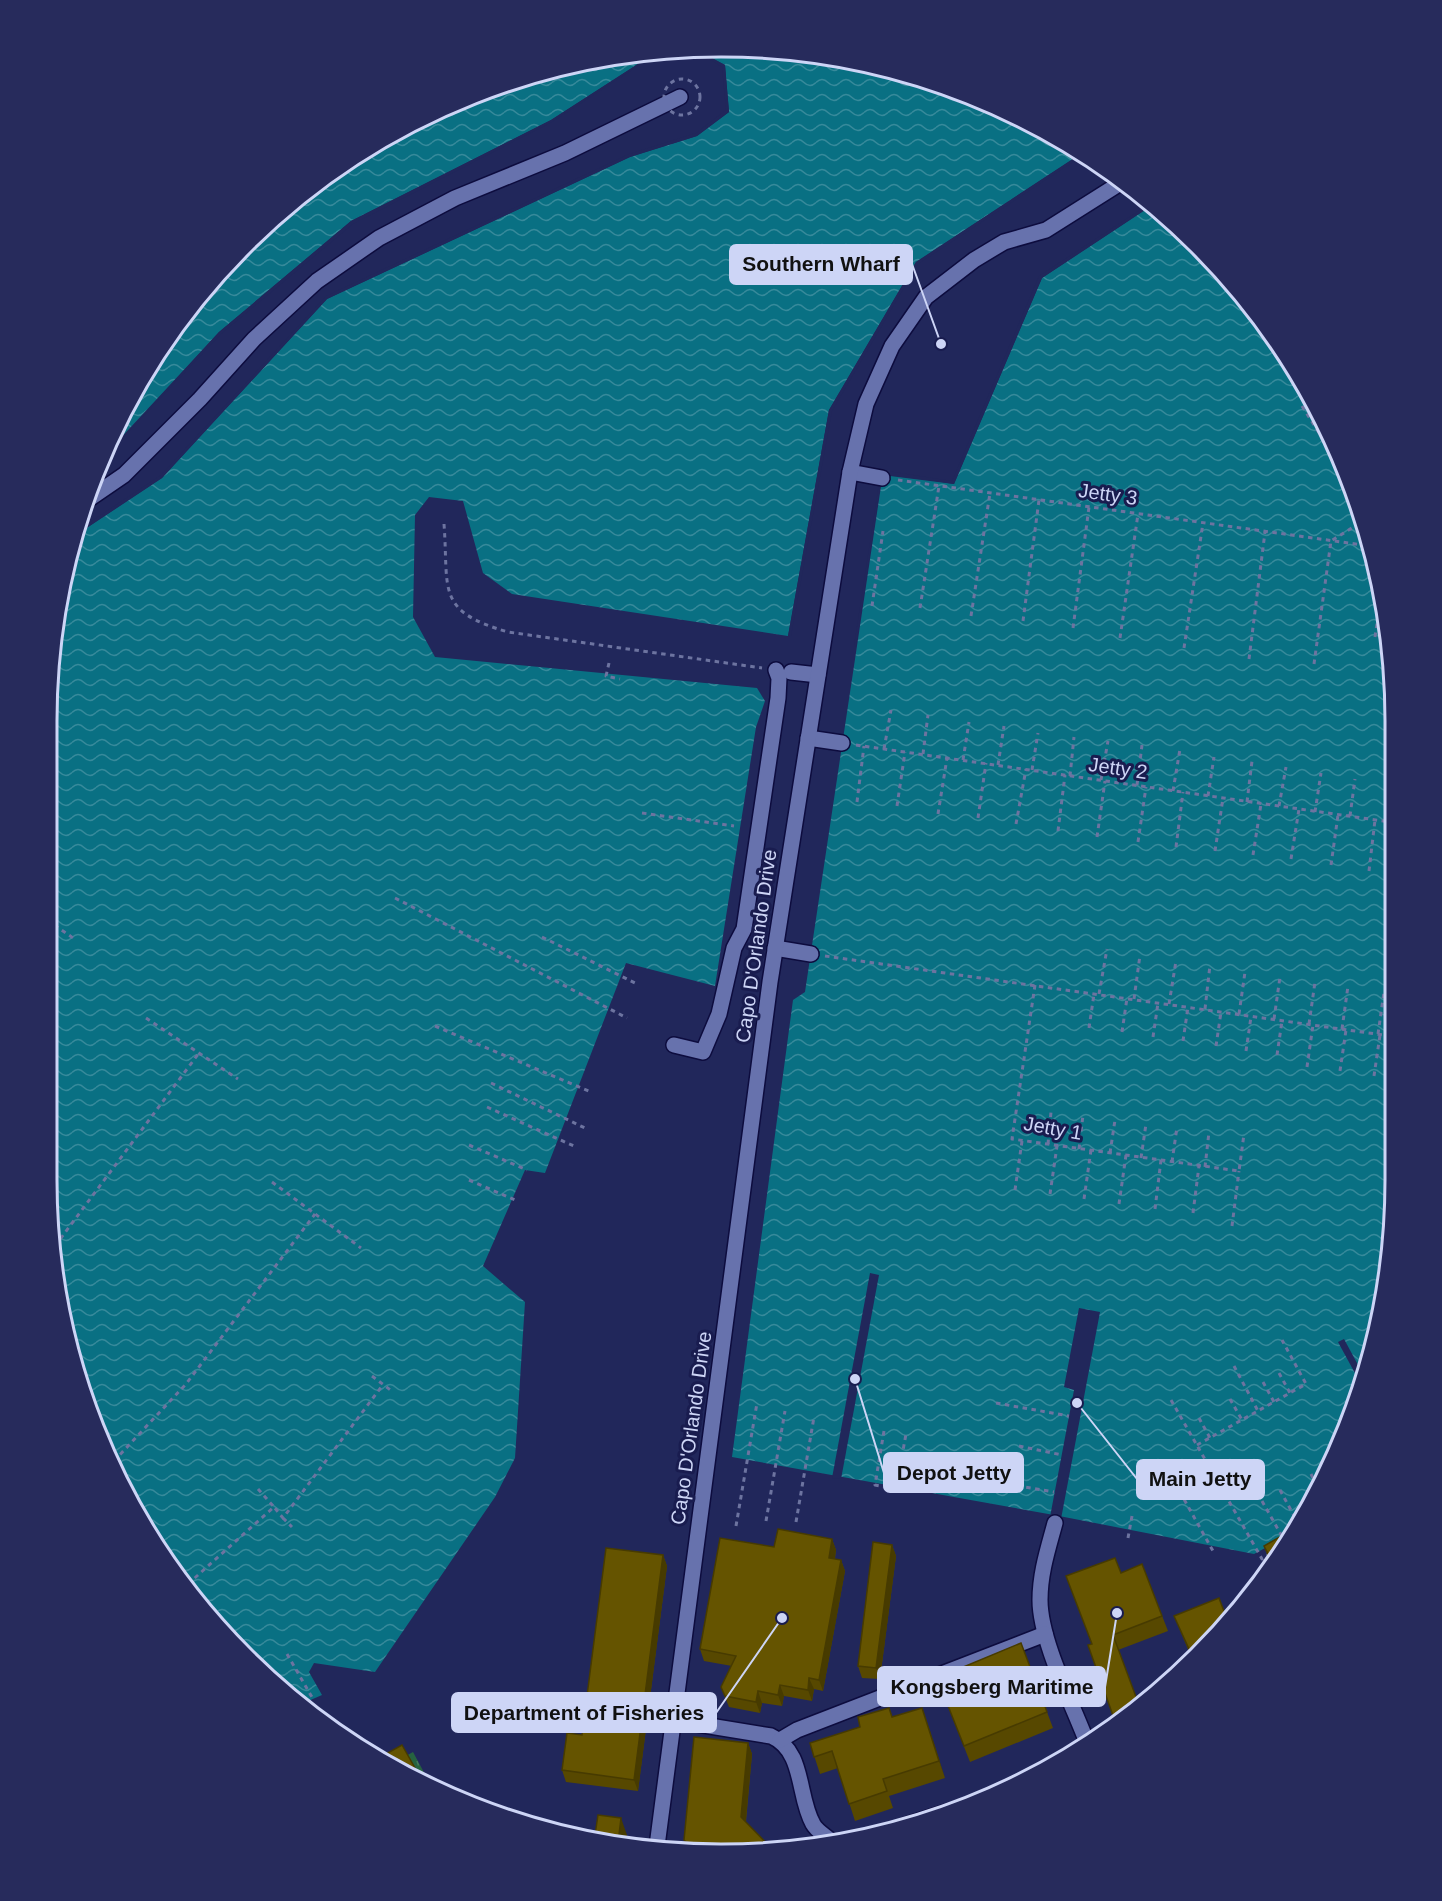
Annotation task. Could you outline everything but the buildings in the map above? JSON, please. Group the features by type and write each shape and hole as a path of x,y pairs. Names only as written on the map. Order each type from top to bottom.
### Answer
{"street":[{"path":"98,493 124,475 200,399 254,339 317,281 379,238 455,198 565,153 680,98"},
{"name":"Capo D'Orlando Drive","path":"658,1841 776,948 850,472 866,404 892,346 926,297 974,260 1004,242 1046,230 1115,187"},
{"path":"850,472 882,478"},
{"path":"674,1045 703,1052 719,1014 734,948 744,929 779,678 783,671 818,675"},
{"path":"808,738 842,743"},
{"path":"776,948 811,954"},
{"path":"1055,1523 1044,1562 1040,1601 1045,1634 1084,1736"},
{"path":"780,1740 797,1730 1045,1634"},
{"path":"673,1720 771,1736 780,1740 789,1749 813,1824 825,1835"}],"path":[{"path":"659,101 663,99"},
{"path":"1302,406 1320,435"},
{"name":"Jetty 3","path":"882,478 1361,545"},
{"path":"920,608 939,486"},
{"path":"971,616 990,493"},
{"path":"1023,621 1039,500"},
{"path":"1073,628 1089,507"},
{"path":"1120,638 1138,514"},
{"path":"1184,648 1203,523"},
{"path":"444,524 449,595 458,610 477,623 508,632 783,671"},
{"path":"1314,664 1331,541 1355,526"},
{"path":"872,606 883,531"},
{"path":"1249,659 1265,532"},
{"path":"1375,637 1377,623"},
{"path":"609,663 606,676 620,679"},
{"path":"884,749 891,710"},
{"path":"923,754 928,715"},
{"path":"963,760 969,722"},
{"path":"998,765 1004,726"},
{"path":"1032,770 1038,733"},
{"path":"1058,831 1074,738"},
{"path":"1097,837 1108,741"},
{"name":"Jetty 2","path":"842,743 1385,822"},
{"path":"1137,785 1142,745"},
{"path":"857,802 864,746"},
{"path":"1173,791 1180,749"},
{"path":"897,806 905,752"},
{"path":"1208,796 1214,757"},
{"path":"938,814 947,758"},
{"path":"1247,801 1252,761"},
{"path":"978,818 986,764"},
{"path":"1279,806 1286,767"},
{"path":"1016,824 1026,769"},
{"path":"1315,812 1321,773"},
{"path":"1350,816 1355,779"},
{"path":"1138,842 1146,787"},
{"path":"1176,846 1183,792"},
{"path":"1215,851 1223,798"},
{"path":"1253,855 1261,804"},
{"path":"1291,859 1299,809"},
{"path":"642,813 734,826"},
{"path":"1331,865 1338,814"},
{"path":"1369,871 1375,820"},
{"path":"395,898 627,1018"},
{"path":"57,927 76,940"},
{"path":"542,937 637,984"},
{"path":"1099,994 1107,949"},
{"path":"811,954 1385,1035"},
{"path":"1134,999 1140,955"},
{"path":"1169,1004 1176,961"},
{"path":"1205,1010 1210,965"},
{"path":"1239,1014 1245,972"},
{"path":"1274,1019 1280,977"},
{"path":"1307,1067 1315,982"},
{"name":"Jetty 1","path":"1035,985 1012,1139 1239,1171"},
{"path":"1340,1071 1348,986"},
{"path":"1374,1076 1384,992"},
{"path":"1089,1028 1094,994"},
{"path":"1122,1032 1127,998"},
{"path":"1153,1037 1158,1003"},
{"path":"1184,1041 1188,1007"},
{"path":"1216,1046 1221,1012"},
{"path":"1246,1051 1251,1016"},
{"path":"146,1018 238,1079"},
{"path":"1277,1055 1282,1021"},
{"path":"435,1026 591,1092"},
{"path":"60,1239 199,1053"},
{"path":"491,1083 587,1129"},
{"path":"487,1107 576,1147"},
{"path":"1048,1144 1051,1112"},
{"path":"1079,1149 1083,1115"},
{"path":"1110,1153 1114,1120"},
{"path":"1141,1158 1146,1124"},
{"path":"1172,1162 1177,1127"},
{"path":"1205,1167 1209,1132"},
{"path":"1232,1226 1244,1134"},
{"path":"1015,1190 1022,1141"},
{"path":"469,1145 527,1170"},
{"path":"1050,1194 1057,1146"},
{"path":"1084,1199 1091,1150"},
{"path":"1119,1204 1126,1155"},
{"path":"1155,1209 1161,1160"},
{"path":"1193,1213 1199,1166"},
{"path":"469,1180 515,1200"},
{"path":"273,1182 361,1248"},
{"path":"118,1457 186,1384 315,1214"},
{"path":"1197,1445 1306,1384 1282,1340"},
{"path":"1234,1366 1258,1411"},
{"path":"1279,1373 1290,1393"},
{"path":"372,1376 382,1386 393,1392"},
{"path":"1263,1382 1274,1402"},
{"path":"283,1518 382,1386"},
{"path":"1230,1399 1242,1420"},
{"path":"1170,1400 1262,1559 1269,1555"},
{"path":"736,1526 757,1403"},
{"path":"996,1403 1069,1416"},
{"path":"766,1521 785,1411"},
{"path":"796,1522 814,1417"},
{"path":"1199,1418 1210,1438"},
{"path":"884,1431 875,1485 887,1488 896,1489 906,1434"},
{"path":"1019,1446 1062,1455"},
{"path":"1311,1474 1314,1480"},
{"path":"1171,1476 1213,1551"},
{"path":"973,1478 1054,1492"},
{"path":"258,1488 292,1527"},
{"path":"1280,1490 1294,1515"},
{"path":"1262,1501 1282,1535"},
{"path":"192,1581 273,1507"},
{"path":"1128,1538 1132,1516"},
{"path":"287,1654 313,1699"}],"green space":[{"path":"413,1752 425,1775 414,1769 406,1756"}],"water":[{"path":"711,57 764,58 808,63 893,80 934,92 1015,125 1073,159 916,262 829,410 788,636 512,594 483,573 463,501 429,497 415,515 413,617 435,657 757,688 765,701 756,727 715,986 626,963 545,1173 525,1170 483,1266 525,1302 515,1458 495,1497 375,1672 314,1663 309,1672 322,1695 309,1701 251,1650 222,1618 194,1584 146,1512 125,1474 92,1393 70,1310 58,1223 57,1180 57,721 58,678 63,634 80,549 86,528 162,478 327,299 630,157 697,136 729,112 725,65"},
{"path":"641,62 551,120 351,221 219,332 120,439 146,389 194,317 251,251 317,194 389,146 427,125 467,108 508,92 549,80 591,70"},
{"path":"1145,210 1191,251 1248,317 1273,352 1317,427 1350,508 1372,591 1384,678 1385,721 1385,1180 1384,1223 1379,1267 1372,1310 1350,1393 1317,1474 1278,1541 1254,1554 1054,1515 732,1457 793,1000 805,992 883,473 954,484 1042,278"}],"pier":[{"path":"706,57 725,65 729,112 697,136 630,157 327,299 162,478 86,528 87,524 161,475 326,296 629,154 696,133 726,110 722,67"},
{"path":"644,62 552,122 353,224 221,334 118,443 219,332 351,221 551,120"},
{"path":"1073,159 1076,160 918,264 832,411 791,636 788,636 829,410 916,262"},
{"path":"1142,208 1145,210 1042,278 954,484 882,475 856,647 854,646 881,470 952,481 1039,276"},
{"path":"870,1273 879,1275 841,1479 832,1478"},
{"path":"1079,1308 1100,1312 1061,1519 1050,1517 1074,1390 1064,1387"},
{"path":"1344,1339 1358,1365 1356,1374 1338,1342"}],"place":[{"name":"Southern Wharf","path":"941,344"},
{"name":"Depot Jetty","path":"855,1379"},
{"name":"Main Jetty","path":"1077,1403"},
{"name":"Kongsberg Maritime","path":"1117,1613"},
{"name":"Department of Fisheries","path":"782,1618"}]}
